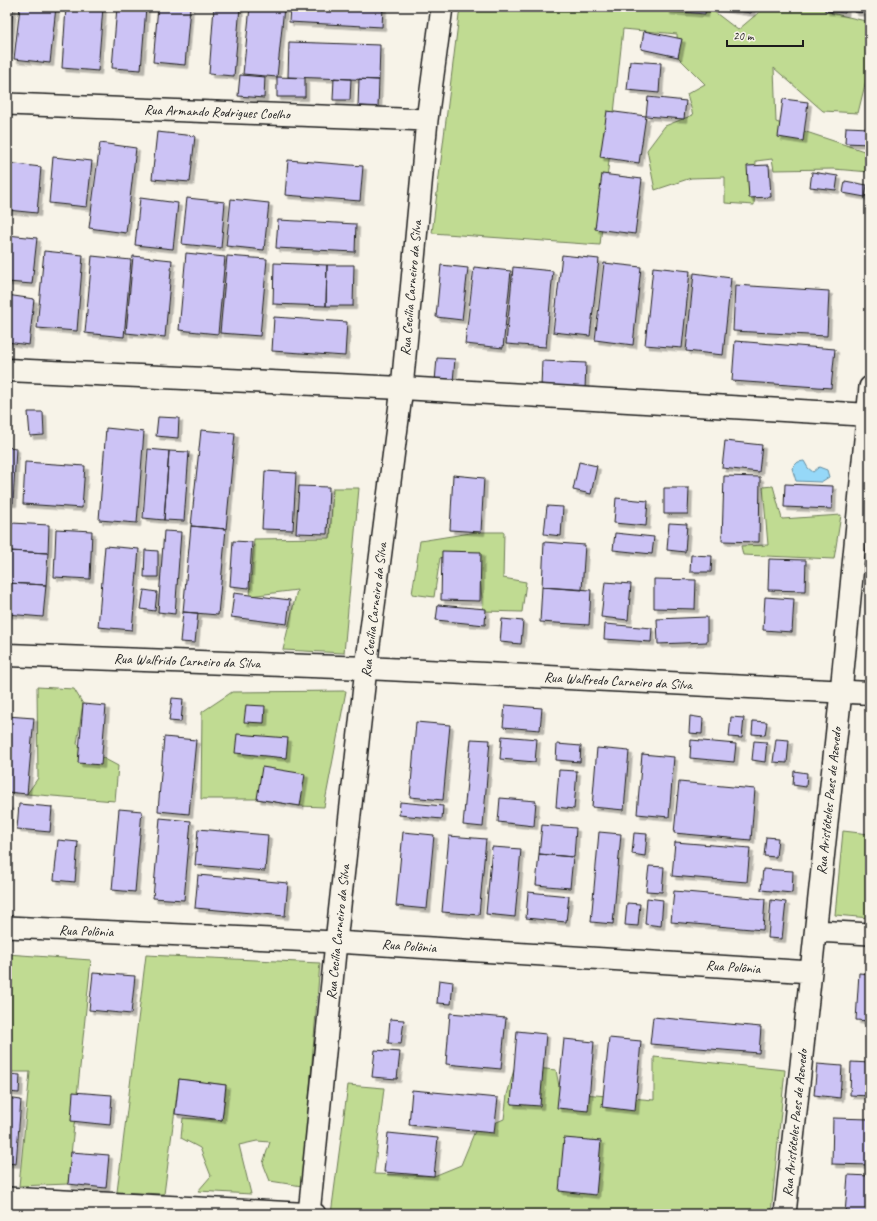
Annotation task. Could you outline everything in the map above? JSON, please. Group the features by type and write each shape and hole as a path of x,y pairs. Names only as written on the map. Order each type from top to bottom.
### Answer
{"main road":[{"path":"7,370 402,388 868,415"},
{"name":"Rua Walfrido Carneiro da Silva","path":"7,655 366,668"},
{"name":"Rua Walfredo Carneiro da Silva","path":"366,668 870,693"}],"street":[{"name":"Rua Cecília Carneiro da Silva","path":"309,1214 336,942 366,668 402,388 427,120 442,7"},
{"name":"Rua Armando Rodrigues Coelho","path":"7,104 427,120"},
{"name":"Rua Aristóteles Paes de Azevedo","path":"785,1214 841,692 870,388"},
{"name":"Rua Polônia","path":"7,927 336,942 811,972"},
{"path":"816,931 870,934"},
{"path":"7,1198 315,1214"}],"green space":[{"path":"460,7 708,7 738,30 765,7 832,7 831,13 870,22 870,64 858,113 823,111 774,68 776,122 870,153 870,172 833,169 774,170 772,159 756,161 754,205 725,203 725,177 691,178 655,190 647,150 665,126 693,115 687,94 705,84 678,57 677,34 623,29 600,245 432,233"},
{"path":"773,486 782,519 841,515 834,559 743,555 741,546 768,545 763,487"},
{"path":"333,488 359,488 344,653 283,650 297,590 250,596 254,539 330,538"},
{"path":"477,532 504,532 503,578 526,582 522,612 483,611 479,565 464,552 440,558 434,597 412,594 420,541"},
{"path":"37,687 74,689 83,704 77,744 118,766 115,801 27,794 38,778"},
{"path":"346,691 324,807 300,806 257,799 201,799 202,712 232,692"},
{"path":"843,831 869,834 870,831 870,918 835,915"},
{"path":"7,954 91,960 68,1184 19,1186 30,1072 7,1072"},
{"path":"146,955 320,963 302,1186 270,1181 263,1163 270,1142 257,1141 239,1145 251,1194 198,1191 211,1176 200,1148 181,1138 183,1118 222,1120 226,1085 179,1079 164,1194 117,1192"},
{"path":"654,1057 785,1070 771,1214 331,1214 348,1085 384,1088 374,1174 434,1176 461,1165 475,1131 504,1119 507,1095 515,1066 556,1070 560,1092 654,1100"}],"water":[{"path":"804,461 808,468 813,472 819,467 827,470 829,477 821,482 796,481 792,468 798,462"}],"building":[{"path":"7,7 13,7 9,51 7,51"},
{"path":"20,7 56,7 50,63 14,59"},
{"path":"66,7 103,7 98,71 62,68"},
{"path":"117,7 146,7 141,70 112,68"},
{"path":"158,7 190,7 185,65 153,62"},
{"path":"214,7 240,7 234,76 209,74"},
{"path":"250,7 284,7 277,77 243,74"},
{"path":"290,7 383,7 382,27 289,22"},
{"path":"667,7 706,7 705,14 667,11"},
{"path":"711,7 752,7 751,13"},
{"path":"825,7 846,7 845,13 825,11"},
{"path":"854,7 869,7 868,13 854,12"},
{"path":"644,31 682,39 678,57 641,49"},
{"path":"289,42 380,45 379,80 288,77"},
{"path":"630,61 661,63 659,93 627,90"},
{"path":"240,75 265,77 264,98 238,96"},
{"path":"277,77 305,78 305,97 277,97"},
{"path":"334,78 351,79 350,100 333,100"},
{"path":"359,79 379,80 378,107 358,106"},
{"path":"648,97 686,101 684,119 646,116"},
{"path":"783,99 808,102 803,141 778,137"},
{"path":"607,111 646,116 639,163 600,157"},
{"path":"846,127 870,128 870,144 845,143"},
{"path":"157,132 195,136 190,182 152,179"},
{"path":"100,143 136,148 126,233 89,228"},
{"path":"53,157 92,161 87,207 49,203"},
{"path":"288,160 363,166 360,201 285,195"},
{"path":"7,163 41,167 37,213 7,210"},
{"path":"769,165 771,197 749,198 747,166"},
{"path":"812,172 838,176 836,190 810,187"},
{"path":"602,174 642,179 635,234 595,229"},
{"path":"845,181 867,185 865,197 843,193"},
{"path":"140,198 178,203 173,249 135,245"},
{"path":"187,198 225,202 221,248 182,244"},
{"path":"231,199 269,203 264,250 226,246"},
{"path":"278,220 356,224 355,252 276,248"},
{"path":"7,235 37,238 32,284 7,282"},
{"path":"44,251 83,255 77,331 37,328"},
{"path":"186,253 225,257 218,334 179,330"},
{"path":"562,255 599,259 590,336 553,332"},
{"path":"92,256 131,260 124,337 85,333"},
{"path":"133,256 172,260 165,337 126,333"},
{"path":"227,256 267,259 260,336 220,333"},
{"path":"274,263 327,265 326,306 273,304"},
{"path":"604,263 641,267 633,345 595,340"},
{"path":"327,265 354,265 353,306 326,306"},
{"path":"441,265 468,268 462,320 436,317"},
{"path":"474,267 511,271 503,348 465,344"},
{"path":"513,267 553,271 546,347 506,344"},
{"path":"653,267 690,271 682,348 645,345"},
{"path":"694,273 731,278 723,355 686,351"},
{"path":"735,285 829,291 827,336 733,331"},
{"path":"7,295 34,299 29,345 7,342"},
{"path":"274,317 347,322 345,356 272,351"},
{"path":"735,341 835,349 831,388 732,381"},
{"path":"437,358 455,359 453,382 435,381"},
{"path":"542,361 586,363 585,389 541,387"},
{"path":"28,412 43,412 44,435 30,436"},
{"path":"158,417 179,418 178,438 156,436"},
{"path":"106,428 144,432 137,523 99,520"},
{"path":"201,430 235,433 226,529 191,526"},
{"path":"725,441 762,445 759,472 722,468"},
{"path":"7,447 16,448 13,503 7,503"},
{"path":"148,449 169,451 164,520 143,518"},
{"path":"169,451 189,452 184,521 164,520"},
{"path":"25,462 85,466 82,508 23,504"},
{"path":"579,462 597,466 591,494 573,490"},
{"path":"265,471 296,473 293,530 262,529"},
{"path":"453,475 484,478 481,532 450,530"},
{"path":"724,476 760,477 759,542 722,541"},
{"path":"785,484 833,486 832,509 784,507"},
{"path":"299,486 329,487 327,534 296,533"},
{"path":"664,488 689,488 688,514 664,514"},
{"path":"616,498 648,501 646,526 614,523"},
{"path":"547,506 563,507 561,536 544,534"},
{"path":"12,523 49,525 48,553 10,551"},
{"path":"669,523 687,524 685,552 667,550"},
{"path":"191,526 226,529 218,615 183,612"},
{"path":"56,529 92,531 90,579 54,577"},
{"path":"164,531 181,532 175,614 158,612"},
{"path":"615,533 654,537 652,554 613,550"},
{"path":"233,541 252,542 249,588 230,586"},
{"path":"544,542 585,545 582,590 542,587"},
{"path":"105,546 139,549 132,630 98,627"},
{"path":"145,550 158,551 158,577 144,577"},
{"path":"7,551 48,553 46,585 7,583"},
{"path":"442,551 481,552 480,601 441,600"},
{"path":"691,555 712,556 711,572 690,572"},
{"path":"769,559 806,560 805,591 768,590"},
{"path":"654,579 696,580 695,609 654,608"},
{"path":"605,582 631,584 628,620 601,617"},
{"path":"7,583 46,585 43,617 7,614"},
{"path":"542,587 591,590 589,625 540,622"},
{"path":"144,590 157,592 155,611 141,609"},
{"path":"234,593 290,600 287,624 231,617"},
{"path":"765,597 794,599 792,632 763,630"},
{"path":"438,605 486,609 485,625 436,620"},
{"path":"183,612 198,613 195,643 180,642"},
{"path":"707,617 707,642 658,644 657,619"},
{"path":"502,619 523,621 521,644 500,642"},
{"path":"605,624 652,628 651,642 604,639"},
{"path":"172,698 183,699 181,722 169,721"},
{"path":"83,704 106,706 101,765 78,763"},
{"path":"246,705 265,706 264,723 244,722"},
{"path":"505,705 542,708 540,730 503,727"},
{"path":"7,716 34,718 27,794 7,792"},
{"path":"690,716 703,718 702,734 689,733"},
{"path":"731,717 744,718 742,738 729,737"},
{"path":"753,721 767,722 765,735 752,734"},
{"path":"416,722 450,725 443,800 410,797"},
{"path":"237,734 288,738 286,758 235,753"},
{"path":"502,736 537,739 535,762 500,759"},
{"path":"164,737 196,740 189,814 158,811"},
{"path":"471,739 490,740 483,827 463,825"},
{"path":"776,739 789,740 787,763 773,762"},
{"path":"691,740 736,744 734,762 690,758"},
{"path":"754,741 767,742 765,762 752,760"},
{"path":"557,744 581,746 580,762 556,760"},
{"path":"597,748 629,751 624,810 592,807"},
{"path":"642,754 674,757 669,817 637,814"},
{"path":"262,767 305,774 300,806 257,799"},
{"path":"559,770 577,771 574,809 556,807"},
{"path":"794,771 807,773 806,787 793,785"},
{"path":"679,782 755,789 751,840 674,833"},
{"path":"500,798 536,801 534,826 498,822"},
{"path":"400,802 443,806 442,819 399,815"},
{"path":"19,804 52,807 50,832 17,829"},
{"path":"7,805 10,806 7,836"},
{"path":"119,809 142,811 135,892 112,890"},
{"path":"160,818 191,821 184,900 153,898"},
{"path":"542,825 576,828 574,857 539,854"},
{"path":"198,829 268,835 265,871 195,865"},
{"path":"403,832 434,835 427,909 396,906"},
{"path":"599,832 621,834 613,924 591,922"},
{"path":"634,833 647,834 645,856 632,854"},
{"path":"449,836 486,839 479,915 442,912"},
{"path":"766,837 778,838 776,857 764,856"},
{"path":"58,840 78,842 75,882 54,880"},
{"path":"675,842 750,848 747,882 672,876"},
{"path":"492,847 521,849 515,917 486,914"},
{"path":"539,854 573,857 570,888 536,885"},
{"path":"649,866 664,867 662,892 646,891"},
{"path":"763,869 793,871 792,893 761,890"},
{"path":"198,875 288,883 285,916 195,908"},
{"path":"674,891 765,899 763,930 671,922"},
{"path":"528,892 569,896 566,922 526,918"},
{"path":"647,898 663,900 661,926 645,924"},
{"path":"771,900 786,902 782,939 768,938"},
{"path":"627,903 640,904 638,926 625,925"},
{"path":"93,973 135,976 131,1014 89,1010"},
{"path":"859,973 870,974 870,1021 856,1020"},
{"path":"439,980 453,982 451,1004 437,1003"},
{"path":"450,1013 506,1018 501,1069 446,1064"},
{"path":"653,1017 761,1027 759,1053 650,1044"},
{"path":"390,1019 404,1020 401,1044 388,1043"},
{"path":"517,1031 546,1034 540,1106 511,1104"},
{"path":"609,1038 641,1041 635,1111 602,1107"},
{"path":"564,1039 594,1042 588,1111 557,1108"},
{"path":"375,1050 400,1052 397,1079 372,1077"},
{"path":"851,1062 870,1063 870,1096 850,1095"},
{"path":"817,1064 842,1066 840,1098 814,1095"},
{"path":"7,1074 20,1075 19,1093 7,1092"},
{"path":"179,1079 226,1085 222,1120 175,1114"},
{"path":"412,1090 498,1098 494,1133 409,1125"},
{"path":"73,1092 112,1095 110,1125 71,1121"},
{"path":"7,1098 21,1100 16,1164 7,1163"},
{"path":"833,1118 870,1119 870,1165 832,1164"},
{"path":"388,1133 438,1138 434,1176 384,1172"},
{"path":"564,1138 601,1141 596,1195 559,1191"},
{"path":"71,1152 109,1155 106,1188 68,1184"},
{"path":"848,1175 870,1176 870,1214 845,1214"}]}
